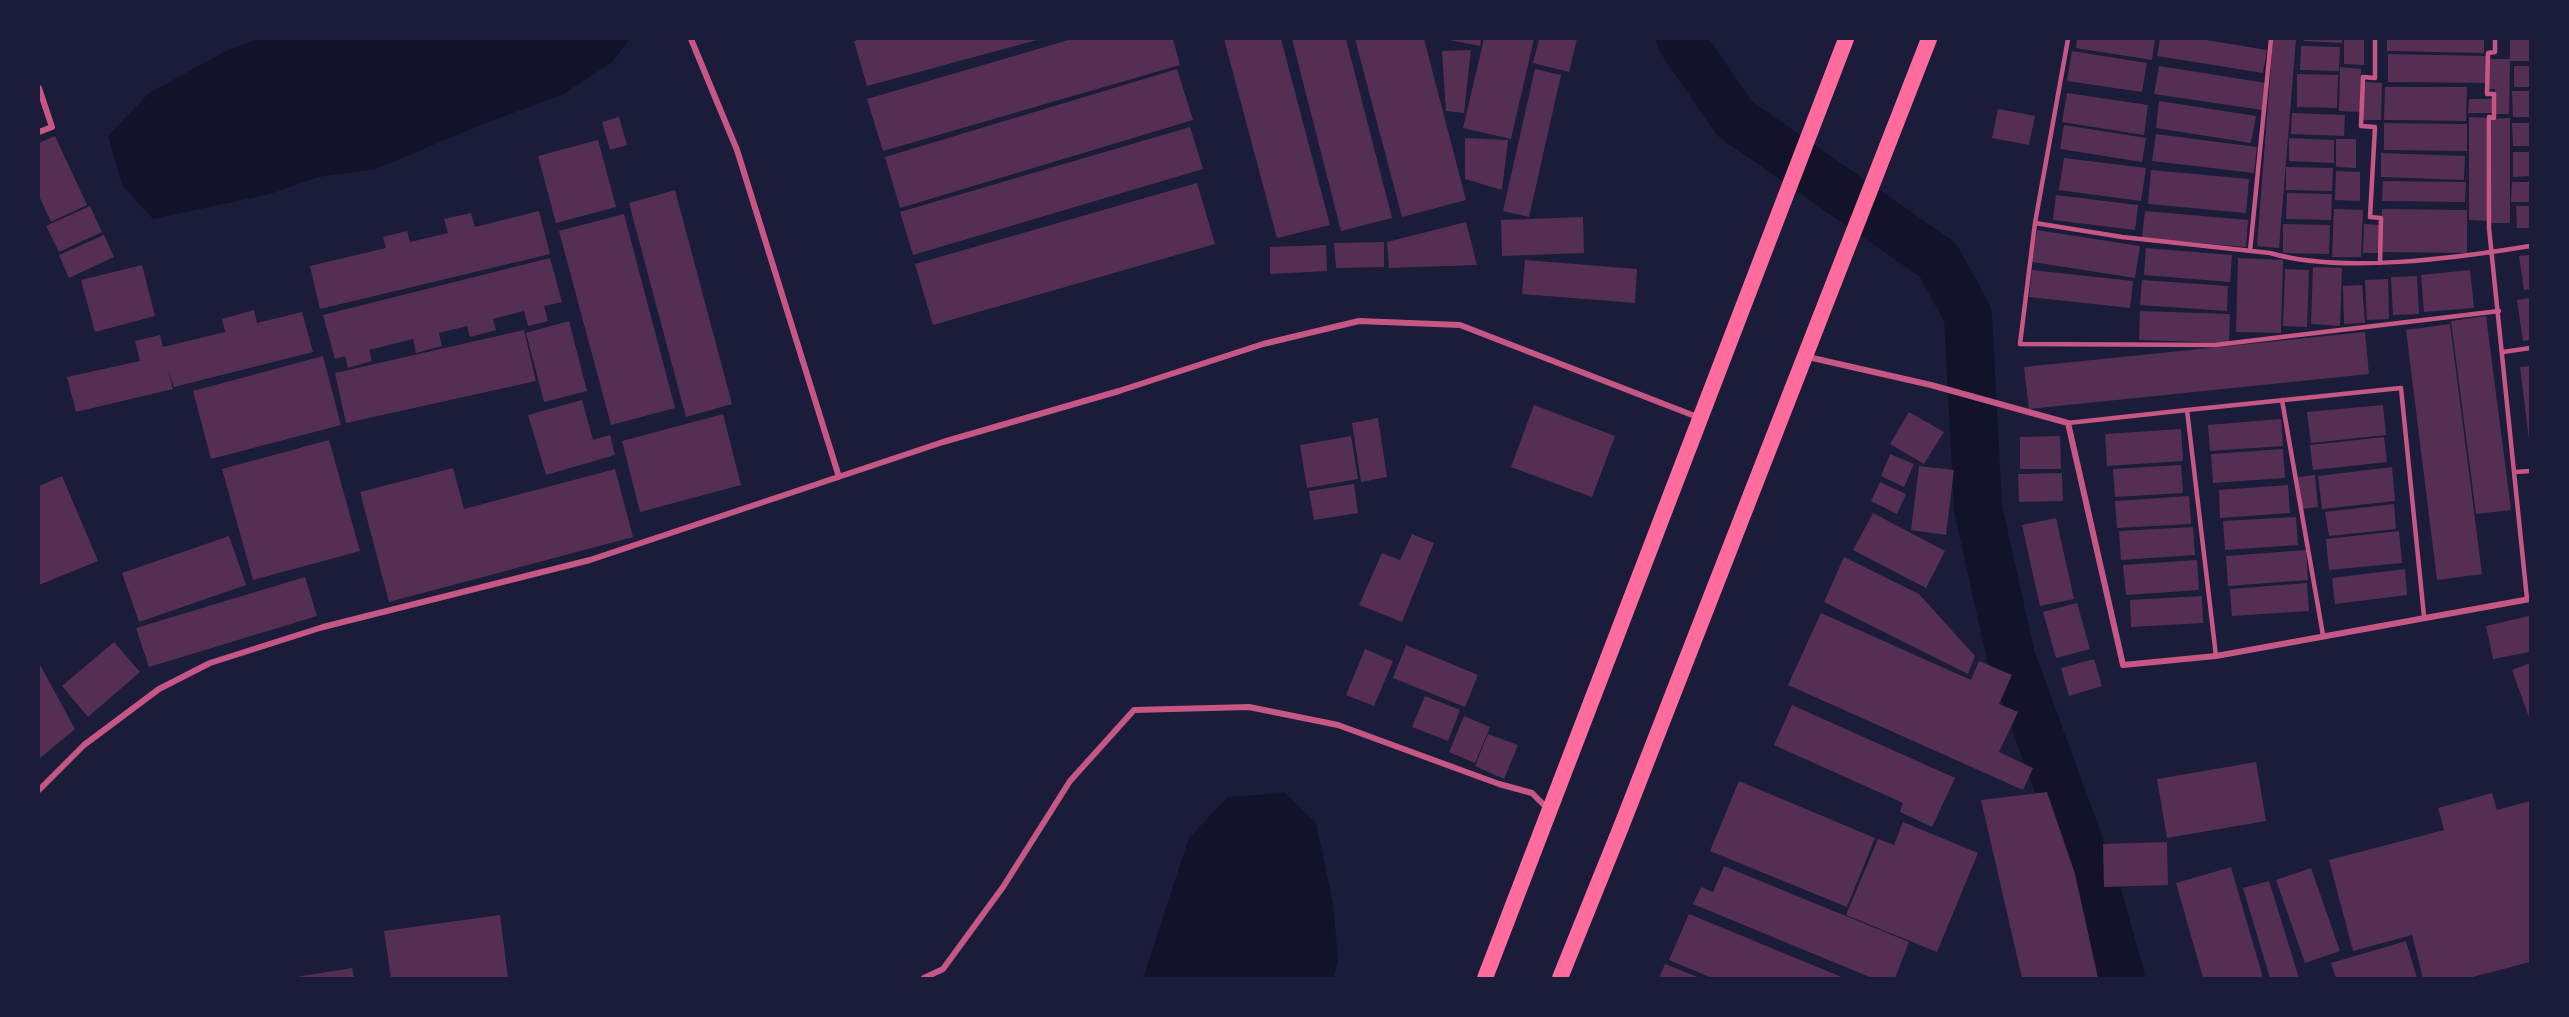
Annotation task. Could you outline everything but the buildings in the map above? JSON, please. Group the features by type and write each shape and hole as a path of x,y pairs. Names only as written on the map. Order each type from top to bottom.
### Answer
{"highway":[{"path":"1485,978 1846,39"},
{"path":"1560,978 1929,39"}],"street":[{"path":"691,39 737,150 839,477"},
{"path":"39,88 52,127 39,132"},
{"path":"39,790 84,745 159,689 210,663 323,627 590,560 839,477 1263,344 1359,321 1460,325 1701,418"},
{"path":"1805,356 1931,385 2068,423 2123,665 2216,656 2424,616 2529,599"},
{"path":"924,978 943,969 1003,886 1070,781 1134,710 1249,707 1338,725 1499,784 1532,793 1549,811"}],"lane":[{"path":"2068,39 2035,222 2020,344 2215,345 2499,311"},
{"path":"2250,251 2271,39"},
{"path":"2375,39 2375,78 2363,77 2361,126 2375,127 2370,217 2381,218 2380,263"},
{"path":"2495,39 2495,52 2488,53 2487,94 2494,94 2494,118 2489,117 2489,228 2529,599"},
{"path":"2035,222 2122,237 2250,251 2289,259 2380,263 2530,246"},
{"path":"2503,352 2530,348"},
{"path":"2068,423 2401,388 2424,616"},
{"path":"2282,400 2323,635"},
{"path":"2187,410 2216,656"},
{"path":"2515,472 2530,471"}],"shaded area":[{"path":"259,39 630,39 612,62 562,95 485,123 376,169 318,177 270,194 153,219 122,185 108,136 149,93 228,50"},
{"path":"1285,793 1316,823 1333,904 1338,958 1334,978 1143,978 1189,838 1228,797"}],"waterway":[{"path":"1680,39 1735,119 1938,260 1968,315 1978,508 2011,657 2097,892 2121,978"}]}
